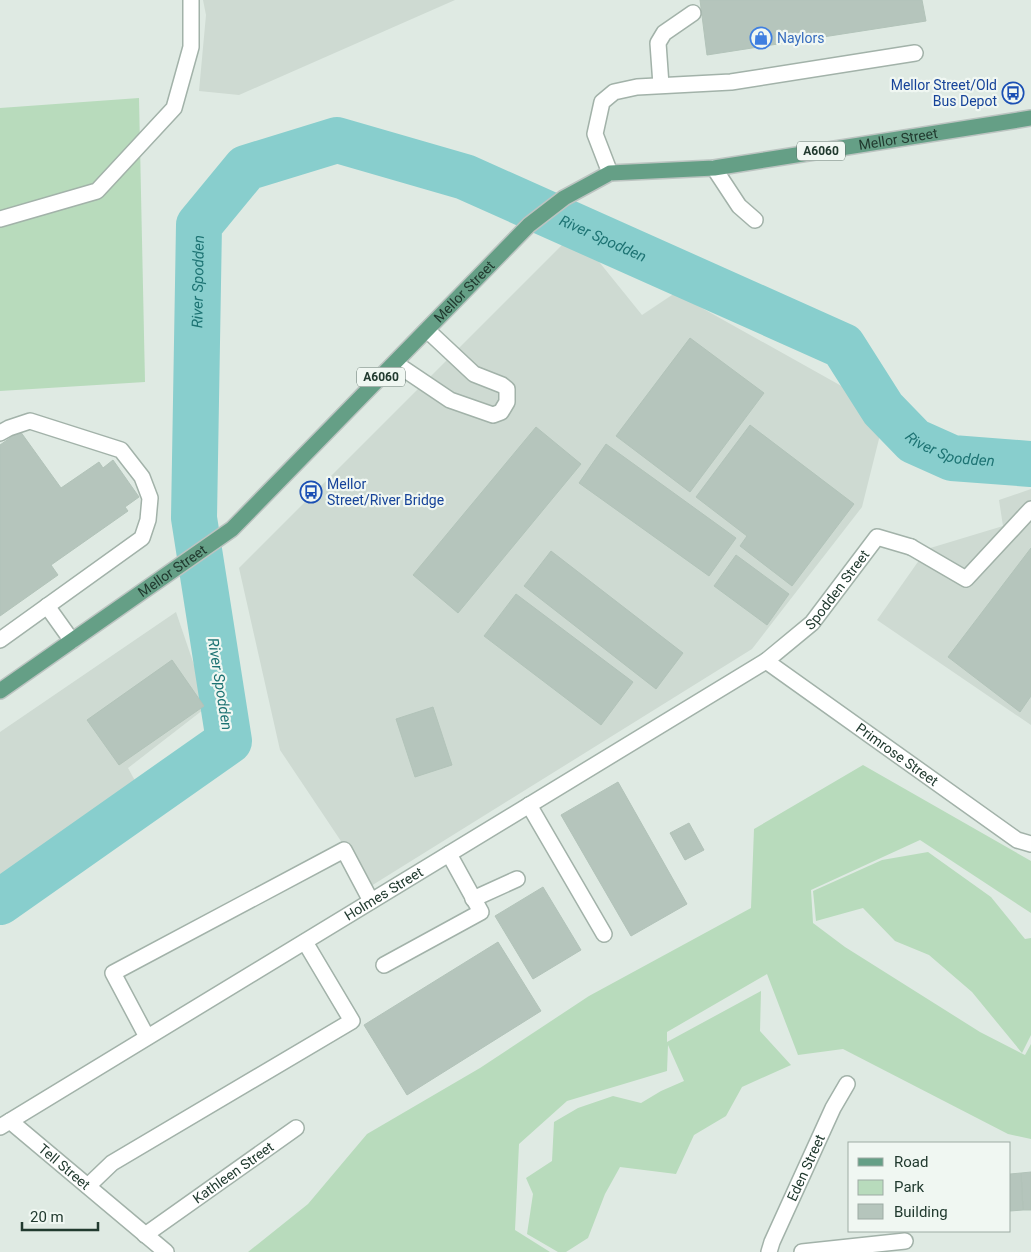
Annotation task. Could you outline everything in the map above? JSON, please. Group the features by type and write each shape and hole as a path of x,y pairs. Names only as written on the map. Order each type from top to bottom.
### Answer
{"main road":[{"name":"Mellor Street","path":"0,691 232,529 529,225 564,198 610,173 714,168 1031,118"}],"street":[{"path":"0,219 97,191 174,108 191,47 191,0"},
{"path":"661,85 658,43 664,33 693,13"},
{"path":"610,173 595,134 602,102 614,92 637,87 731,82 915,53"},
{"path":"714,168 739,206 755,220"},
{"path":"395,363 450,400 493,415 501,412 507,402 507,389 502,385 474,374 427,330"},
{"path":"0,433 30,421 121,450 142,477 150,498 148,520 142,538 0,640"},
{"name":"Spodden Street","path":"766,661 812,624 877,537 911,547 966,579 1031,509"},
{"path":"47,606 72,641"},
{"name":"Holmes Street","path":"5,1124 766,661"},
{"name":"Primrose Street","path":"766,661 1017,840 1031,844"},
{"path":"529,805 604,934"},
{"path":"147,1037 113,973 344,850 371,901"},
{"path":"384,965 481,912 449,854"},
{"path":"473,900 517,879"},
{"path":"88,1186 112,1163 352,1021 305,942"},
{"name":"Eden Street","path":"769,1252 829,1117 847,1084"},
{"name":"Tell Street","path":"5,1124 88,1186 166,1252"},
{"name":"Kathleen Street","path":"145,1235 296,1128"},
{"path":"802,1252 905,1241"}],"shaded area":[{"path":"203,0 455,0 239,95 199,91 206,15"},
{"path":"575,232 642,315 675,293 854,393 880,435 862,507 752,649 371,886 280,750 239,568"},
{"path":"1031,489 1031,725 877,620 927,549 1003,526 999,500"},
{"path":"176,612 208,706 128,768 139,788 0,893 0,732"}],"green space":[{"path":"139,98 145,382 0,391 0,108"},
{"path":"863,765 1031,861 1031,913 920,840 811,890 813,923 845,947 980,1032 1025,1055 1031,1044 1031,1139 1008,1134 843,1049 798,1055 767,974 667,1032 667,1042 761,991 760,1031 791,1065 742,1087 726,1116 694,1135 676,1174 620,1167 605,1194 588,1238 566,1252 558,1252 527,1234 533,1194 526,1178 552,1161 554,1122 578,1108 613,1096 641,1103 661,1091 684,1081 668,1045 667,1071 567,1101 519,1144 515,1230 550,1252 248,1252 308,1204 367,1134 480,1068 589,996 751,908 754,829"},
{"path":"928,852 991,897 1025,939 1031,938 1031,1035 1022,1053 972,992 929,955 895,941 863,908 816,921 813,891 882,860"}],"building":[{"name":"Naylors","path":"700,0 922,0 926,21 707,55"},
{"path":"690,338 764,393 690,492 616,436"},
{"path":"750,425 854,504 792,586 740,546 747,536 696,497"},
{"path":"536,427 581,464 458,613 413,575"},
{"path":"20,431 61,488 99,462 103,468 113,460 139,497 125,507 128,511 51,565 58,575 0,616 0,445"},
{"path":"606,444 736,538 709,576 579,483"},
{"path":"1031,548 1031,696 1020,712 948,657"},
{"path":"551,551 683,653 656,689 524,586"},
{"path":"736,555 789,594 767,625 714,586"},
{"path":"516,594 633,682 601,725 484,636"},
{"path":"172,660 204,706 119,765 87,720"},
{"path":"433,707 452,765 415,777 396,719"},
{"path":"618,782 687,904 631,936 561,815"},
{"path":"689,823 704,850 685,860 670,833"},
{"path":"543,887 581,950 533,979 495,916"},
{"path":"498,942 541,1011 407,1095 364,1025"},
{"path":"1031,1172 1031,1210 1023,1210 1021,1173"},
{"path":"1021,1173 1023,1210 1011,1211 1011,1174"}],"waterway":[{"name":"River Spodden","path":"0,902 229,741 194,518 199,225 246,168 337,140 465,177 843,346 883,409 914,441 952,458 1031,464"}],"place":[{"name":"Naylors","path":"761,38"},
{"name":"Mellor Street/Old Bus Depot","path":"1013,93"},
{"name":"Mellor Street/River Bridge","path":"311,492"}]}
